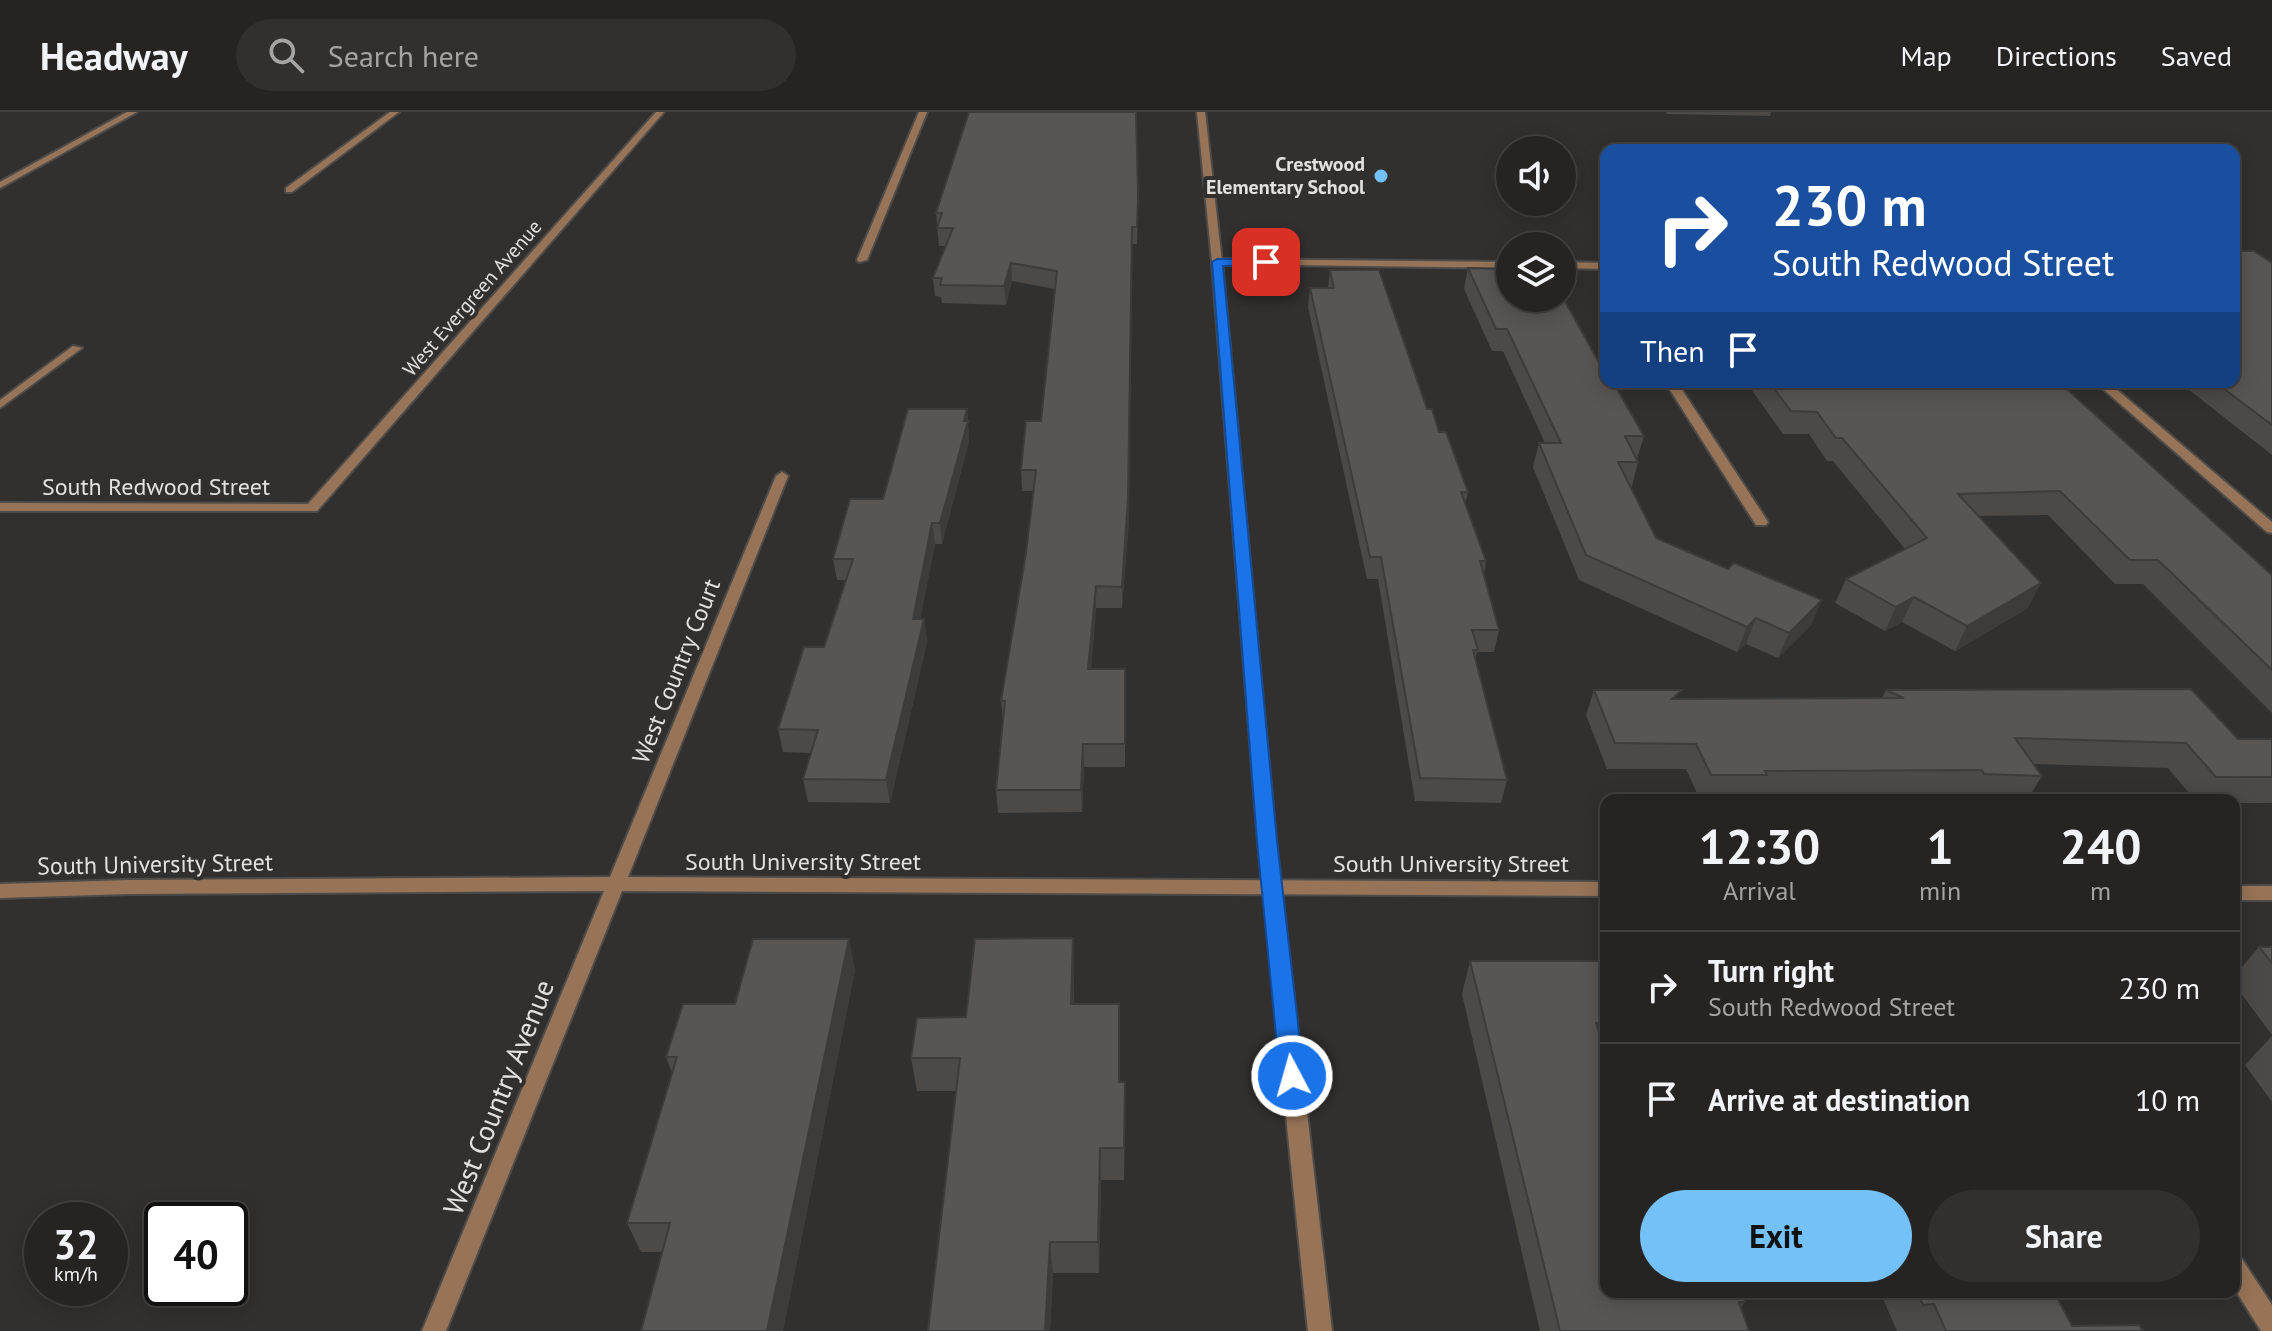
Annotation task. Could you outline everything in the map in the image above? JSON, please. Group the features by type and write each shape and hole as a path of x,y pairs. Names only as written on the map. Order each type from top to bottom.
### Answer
{"street":[{"path":"0,185 133,112"},
{"path":"289,190 395,112"},
{"name":"West Evergreen Avenue","path":"312,508 660,112"},
{"path":"862,260 923,112"},
{"path":"1201,112 1272,886 1320,1331"},
{"path":"1217,262 1496,265"},
{"path":"1576,265 1600,266"},
{"path":"0,405 77,348"},
{"path":"1675,388 1761,522"},
{"path":"2108,388 2272,529"},
{"name":"West Country Court","path":"614,884 782,476"},
{"name":"South Redwood Street","path":"0,507 312,508"},
{"name":"South University Street","path":"0,891 614,884 1600,889"},
{"name":"West Country Avenue","path":"434,1331 614,884"},
{"path":"2240,893 2272,893"},
{"path":"2240,1276 2272,1327"}],"building":[{"path":"969,112 1136,112 1138,195 1137,227 1132,227 1128,498 1122,587 1096,586 1088,669 1125,669 1125,744 1083,744 1081,790 996,790 1005,701 1001,701 1026,553 1036,470 1021,470 1026,421 1041,421 1057,271 1011,263 1004,286 940,285 942,278 933,278 953,228 937,228 942,213 936,213"},
{"path":"2240,251 2254,251 2272,263 2272,425 2223,388 2240,388"},
{"path":"1468,268 1496,269 1496,312 1571,312 1600,364 1600,388 1616,388 1644,436 1625,436 1638,462 1618,462 1656,538 1728,569 1734,563 1822,600 1789,633 1756,618 1747,627 1586,555 1539,443 1561,443 1507,329 1496,329"},
{"path":"1330,270 1379,270 1427,409 1432,409 1439,432 1446,432 1468,492 1461,492 1486,561 1480,561 1499,630 1472,630 1478,650 1473,650 1507,780 1420,778 1381,557 1370,557 1310,288 1334,288"},
{"path":"1774,388 2066,388 2272,575 2272,670 2158,560 2130,560 2060,491 1958,494 2041,583 1967,626 1914,597 1896,607 1846,579 1927,538 1842,438 1836,438 1817,412 1791,411"},
{"path":"908,409 967,409 964,421 968,421 940,523 932,523 913,619 924,619 886,780 803,779 818,730 778,729 804,647 824,647 853,559 833,559 850,499 883,499"},
{"path":"2191,689 2238,739 2272,739 2272,777 2216,777 2186,743 2015,738 2042,776 1984,774 1982,770 1765,771 1767,775 1711,775 1696,744 1615,743 1594,690 1682,690 1672,699 1904,698 1886,690"},
{"path":"1073,938 1071,1004 1119,1004 1119,1082 1125,1082 1124,1148 1100,1148 1098,1242 1050,1242 1045,1331 928,1331 960,1058 911,1058 917,1018 966,1017 975,939"},
{"path":"753,939 849,939 767,1331 641,1331 670,1223 627,1223 677,1057 666,1057 683,1004 735,1004"},
{"path":"2259,947 2272,947 2272,963"},
{"path":"1470,961 1600,961 1600,1023 1596,1023 1600,1036 1600,1298 1744,1298 1745,1302 1739,1302 1749,1331 1560,1331"},
{"path":"1920,1298 2057,1298 2072,1326 2139,1325 2143,1331 1946,1331 1934,1304 1923,1305"}],"place":[{"name":"Crestwood Elementary School","path":"1381,176"}],"route":[{"path":"1266,262 1217,262 1267,841 1292,1076"}]}
